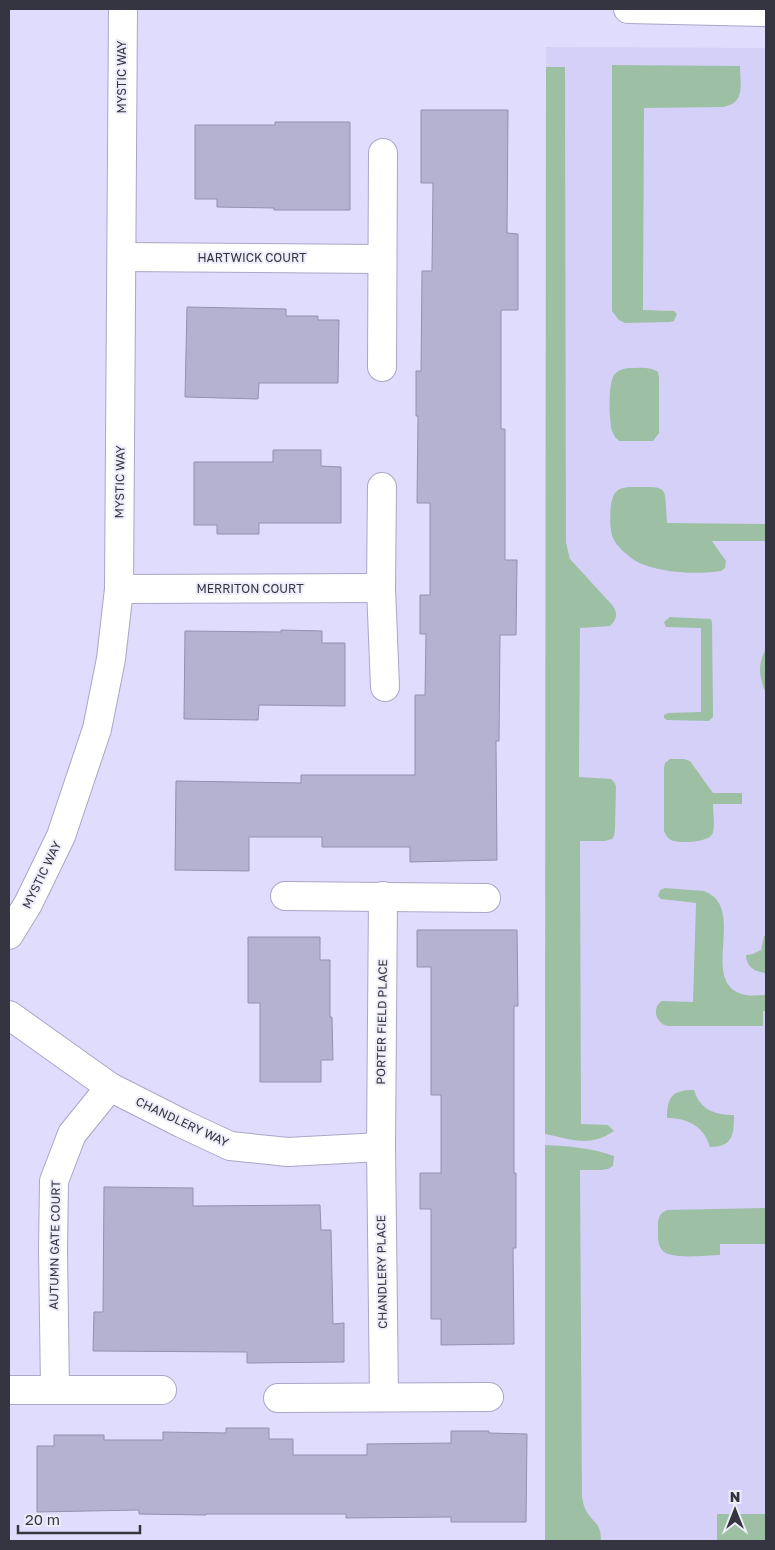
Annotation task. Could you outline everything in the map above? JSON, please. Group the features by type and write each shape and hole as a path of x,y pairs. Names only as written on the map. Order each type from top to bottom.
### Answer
{"street":[{"name":"MYSTIC WAY","path":"9,935 28,904 61,836 98,729 111,659 119,589 123,9"},
{"path":"628,9 766,12"},
{"path":"382,367 383,153"},
{"name":"HARTWICK COURT","path":"122,257 382,259"},
{"path":"382,487 381,588 385,687"},
{"name":"MERRITON COURT","path":"119,589 381,588"},
{"path":"285,896 486,898"},
{"name":"PORTER FIELD PLACE","path":"381,1147 383,896"},
{"name":"CHANDLERY WAY","path":"9,1015 110,1087 230,1146 288,1152 381,1147"},
{"name":"AUTUMN GATE COURT","path":"55,1389 54,1181 72,1134 110,1087"},
{"name":"CHANDLERY PLACE","path":"381,1147 384,1397"},
{"path":"9,1390 162,1390"},
{"path":"278,1398 490,1397"}],"shaded area":[{"path":"546,47 766,48 766,1541 545,1541"}],"green space":[{"path":"612,65 740,66 740,92 735,101 730,105 723,107 644,108 643,310 674,311 677,314 674,321 625,323 619,320 612,311"},
{"path":"546,67 565,67 566,543 570,559 613,606 616,612 615,619 610,626 580,628 579,777 611,779 616,786 614,836 612,839 605,841 580,841 581,1124 608,1125 614,1131 588,1141 572,1140 545,1134"},
{"path":"628,368 648,368 658,372 659,433 653,441 619,441 612,431 610,402 612,379 617,372"},
{"path":"652,487 663,490 666,501 667,523 766,524 766,541 712,541 726,561 725,568 721,571 700,573 676,572 653,568 634,560 622,550 612,534 610,515 613,497 621,488"},
{"path":"670,617 711,619 713,717 709,721 667,720 664,718 664,715 668,713 701,712 701,628 666,627 664,622"},
{"path":"766,649 766,693 762,682 760,666"},
{"path":"670,759 690,761 713,793 742,793 742,804 713,804 713,834 704,840 679,842 668,838 664,831 664,768 665,763"},
{"path":"665,888 704,891 716,899 722,911 724,926 724,973 728,985 742,994 766,995 766,1011 763,1011 763,1026 668,1026 660,1022 656,1011 662,1001 693,1002 696,903 661,899 658,896 660,890"},
{"path":"764,936 766,936 766,973 749,966 746,959 746,955 761,950"},
{"path":"694,1090 704,1107 721,1114 734,1115 731,1138 723,1145 710,1147 704,1134 694,1125 674,1118 667,1118 668,1105 672,1096 681,1091"},
{"path":"545,1145 580,1148 614,1156 613,1166 608,1169 580,1170 582,1497 586,1510 599,1527 601,1541 545,1541"},
{"path":"766,1208 766,1244 720,1244 720,1255 690,1256 668,1254 660,1246 658,1220 660,1215 667,1210"},
{"path":"717,1514 766,1514 766,1541 717,1541"}],"building":[{"path":"421,110 508,110 507,233 518,234 518,310 501,310 501,429 505,429 505,560 517,560 516,635 500,635 499,741 496,741 497,860 410,862 410,847 322,847 322,837 249,837 249,871 175,870 176,781 301,783 301,775 415,775 415,695 425,695 426,634 420,634 420,595 430,595 430,503 417,503 418,416 416,416 416,371 421,371 422,271 432,271 433,183 421,183"},
{"path":"275,122 350,122 350,210 274,210 274,208 217,207 217,199 195,199 195,125 275,125"},
{"path":"187,307 286,309 286,316 318,316 318,320 339,320 338,383 259,383 258,399 185,397"},
{"path":"273,450 321,450 321,466 341,467 341,523 259,523 259,534 217,534 217,525 194,525 194,462 273,462"},
{"path":"281,630 322,631 322,643 345,643 345,706 259,705 258,720 184,719 185,631 281,632"},
{"path":"417,930 517,930 518,1006 514,1006 516,1248 513,1248 514,1344 441,1345 441,1319 431,1319 431,1209 420,1209 420,1173 441,1173 441,1095 431,1095 431,967 417,967"},
{"path":"248,937 320,937 320,960 330,960 330,1017 332,1017 333,1060 321,1060 321,1082 260,1082 260,1003 248,1003"},
{"path":"104,1187 193,1188 193,1206 320,1205 321,1230 331,1230 333,1324 344,1323 344,1362 247,1363 247,1352 93,1351 94,1312 103,1312"},
{"path":"226,1428 269,1428 269,1439 293,1439 293,1455 367,1455 367,1444 451,1443 451,1431 527,1434 526,1522 451,1522 451,1517 346,1518 346,1514 139,1514 139,1510 37,1512 37,1446 54,1446 54,1435 104,1435 104,1440 163,1440 163,1432 226,1433"}]}
